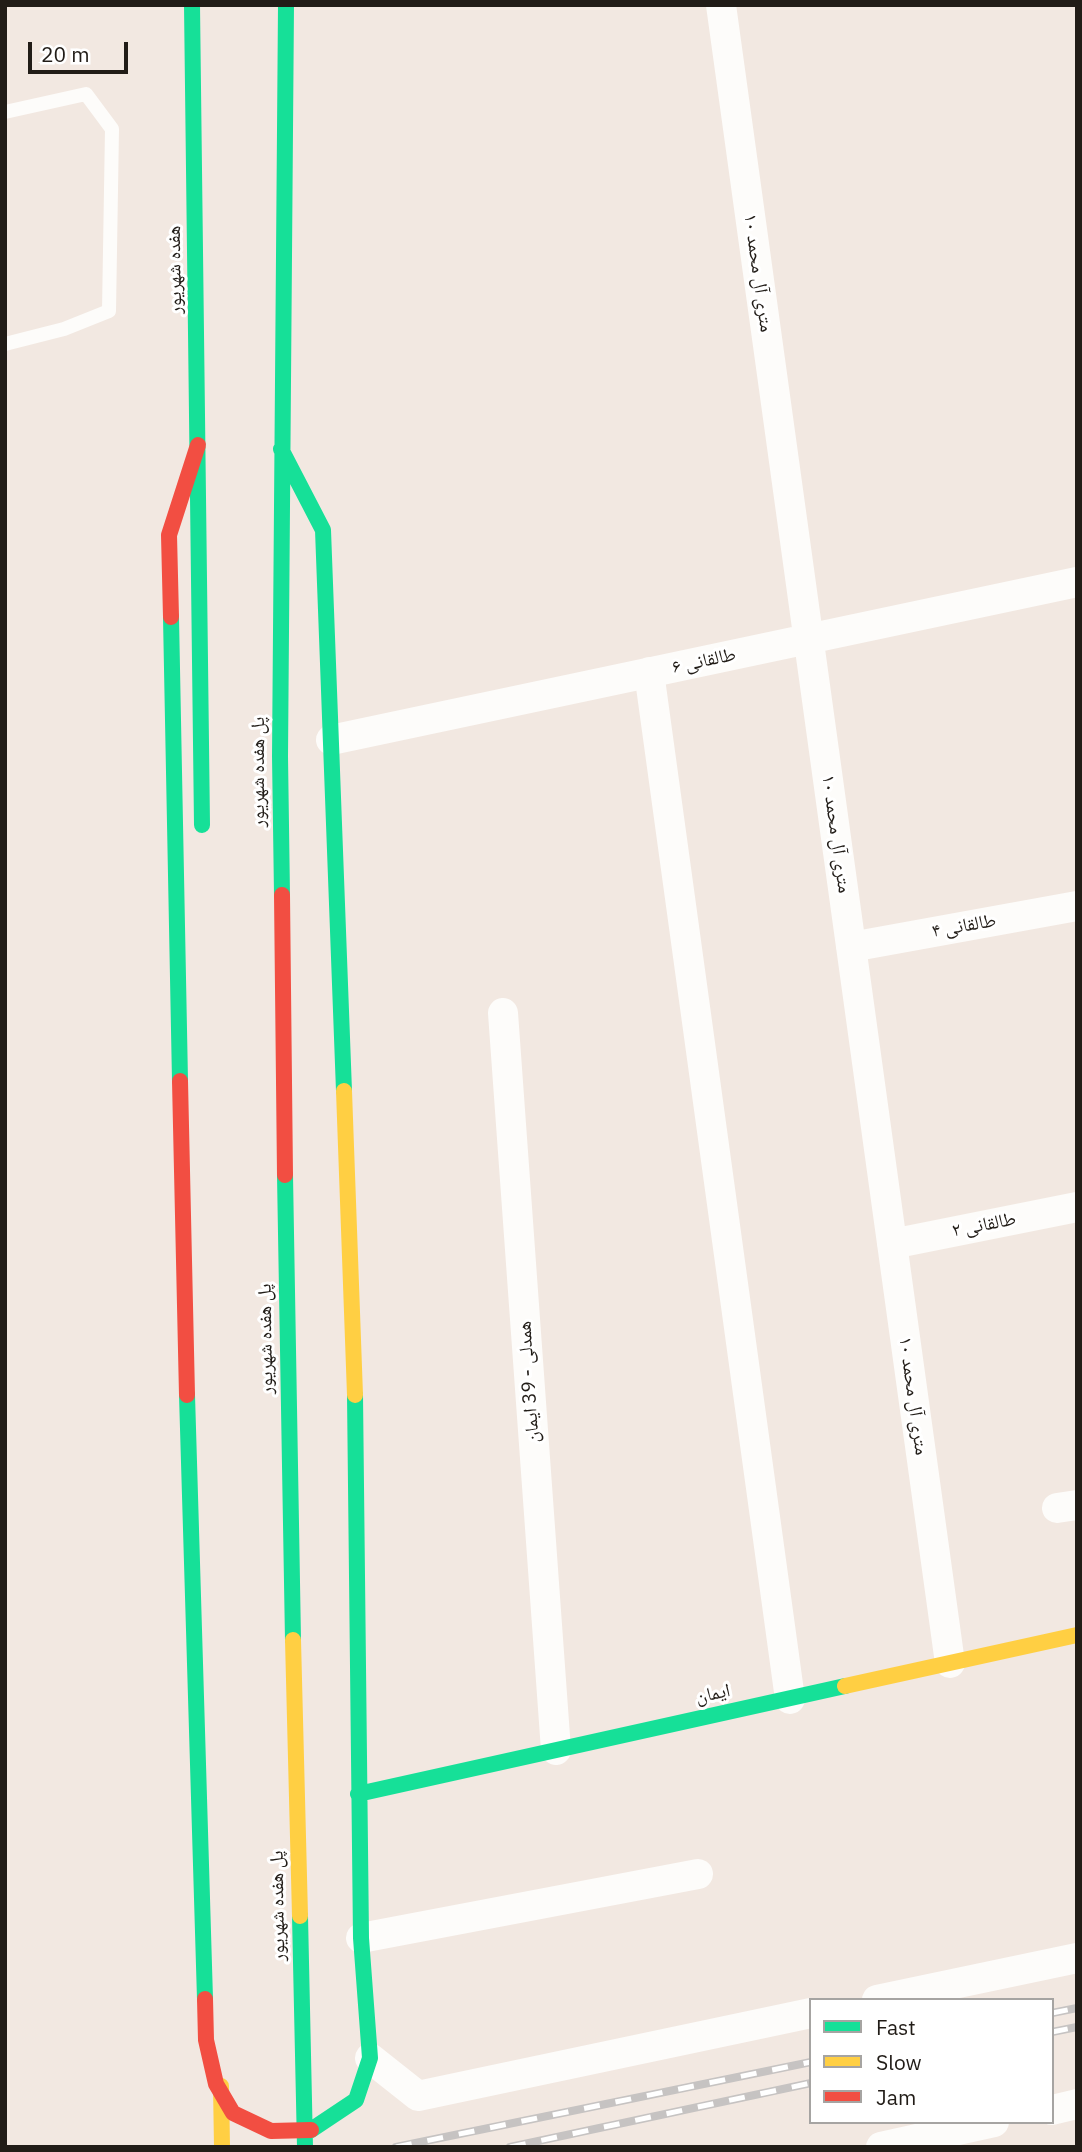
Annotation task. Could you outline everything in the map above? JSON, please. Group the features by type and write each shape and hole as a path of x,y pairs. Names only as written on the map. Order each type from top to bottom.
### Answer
{"main road":[{"path":"177,5 192,24"},
{"name":"هفده شهریور","path":"192,5 202,841"},
{"path":"198,444 169,535 187,1397 206,2040 216,2084 233,2113 271,2132 314,2130 356,2100 370,2058 361,1938 355,1403 323,530 281,449 286,5"},
{"name":"پل هفده شهریور","path":"281,449 280,756 288,1412 305,2147"},
{"name":"ایمان","path":"358,1794 1077,1635"},
{"path":"215,1800 222,2147"}],"street":[{"name":"۱۰ متری آل محمد","path":"721,5 950,1663"},
{"name":"طالقانی ۶","path":"331,740 1077,582"},
{"path":"649,673 790,1699"},
{"name":"طالقانی ۴","path":"851,947 1077,906"},
{"name":"همدلی - 39 ایمان","path":"503,1013 556,1750"},
{"name":"طالقانی ۲","path":"892,1244 1077,1207"},
{"path":"361,1938 698,1874"},
{"path":"887,1998 1077,1958"},
{"path":"370,2058 418,2095 809,2014"},
{"path":"1054,2110 1077,2104"},
{"path":"881,2147 985,2124"}],"lane":[{"path":"5,112 86,94 112,129 109,311 64,329 5,344"}],"railway":[{"path":"1054,2013 1077,2008"},
{"path":"1054,2032 1077,2027"},
{"path":"396,2147 809,2062"},
{"path":"510,2147 809,2083"}],"traffic: fast":[{"path":"192,5 202,825"},
{"path":"282,895 280,756 286,5"},
{"path":"281,449 323,530 344,1091"},
{"path":"171,617 180,1081"},
{"path":"285,1175 293,1640"},
{"path":"187,1395 205,1999"},
{"path":"311,2130 356,2100 370,2058 361,1938 355,1395"},
{"path":"358,1794 845,1686"},
{"path":"300,1916 305,2147"}],"traffic: slow":[{"path":"344,1091 355,1395"},
{"path":"845,1686 1077,1635"},
{"path":"293,1640 300,1916"},
{"path":"221,2086 222,2147"}],"traffic: jam":[{"path":"171,617 169,535 198,445"},
{"path":"282,895 285,1175"},
{"path":"180,1081 187,1395"},
{"path":"205,1999 206,2040 216,2084 233,2113 271,2131 311,2130"}]}
